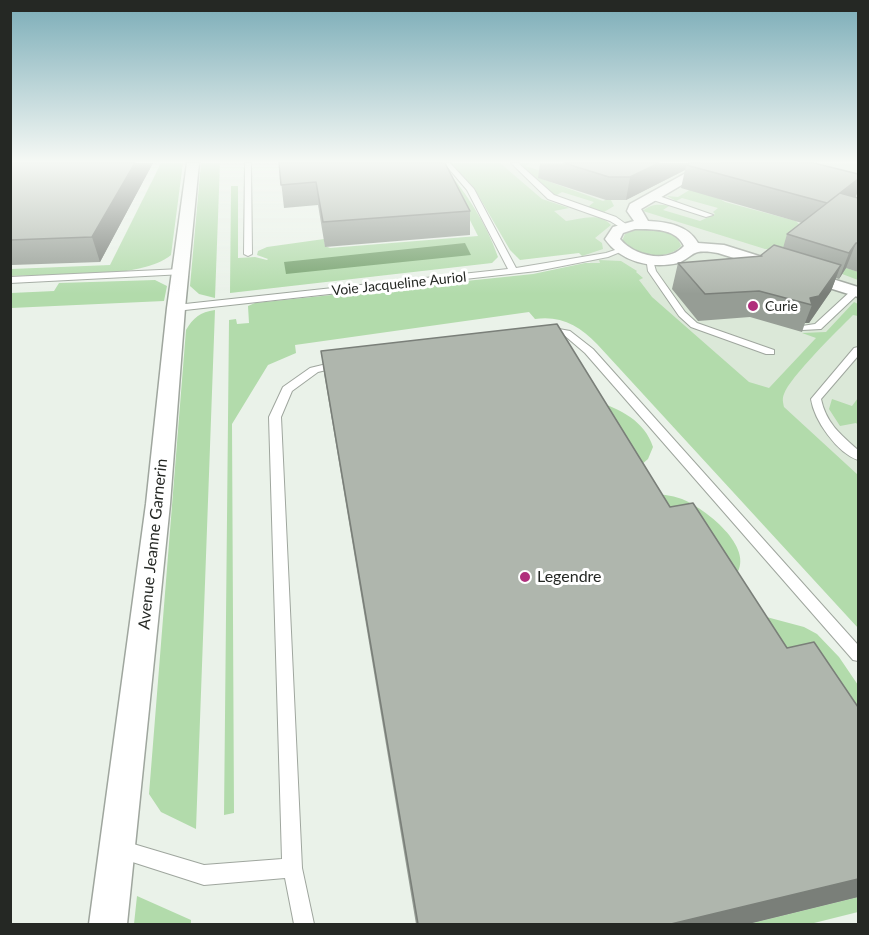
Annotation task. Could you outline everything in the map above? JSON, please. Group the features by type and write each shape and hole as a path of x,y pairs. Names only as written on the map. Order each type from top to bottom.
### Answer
{"street":[{"name":"Avenue Jeanne Garnerin","path":"108,924 158,504 176,308 189,207"},
{"path":"636,207 634,211 642,224"},
{"path":"642,224 663,226 687,237 692,247 689,252 674,258 649,259 621,250 615,245 613,234 626,226 642,224"},
{"path":"692,247 719,248 857,292"}],"lane":[{"path":"248,207 248,254"},
{"path":"479,207 514,271"},
{"path":"578,207 626,226"},
{"path":"683,207 709,215"},
{"name":"Voie Jacqueline Auriol","path":"176,308 514,271 608,255 621,250"},
{"path":"649,259 652,272 682,314 694,325 770,352"},
{"path":"10,280 181,272"},
{"path":"805,328 819,327 857,292"},
{"path":"535,331 546,329 567,333 589,351 858,655"},
{"path":"858,350 816,399 817,413 826,426 858,456"},
{"path":"304,924 292,868 275,417 287,389 314,370 358,359"},
{"path":"118,849 204,875 292,868"}],"shaded area":[{"path":"139,207 177,207 171,255 157,263 118,272 11,276 11,269 110,265"},
{"path":"197,207 218,207 215,298 199,294 190,286"},
{"path":"231,207 238,207 238,258 255,257 267,260 257,255 258,251 267,247 324,239 325,246 330,248 478,236 463,207 473,207 481,219 498,257 492,263 230,293"},
{"path":"485,207 565,207 569,208 554,211 566,221 595,217 611,225 595,238 602,243 603,249 582,256 579,253 520,260 510,250"},
{"path":"529,207 858,207 858,506"},
{"path":"588,207 613,207 604,212"},
{"path":"651,207 668,207 663,210 700,221 715,214 713,212 718,208 713,207 742,207 796,221 810,235 792,249 858,272 858,280 776,249 765,249 643,211"},
{"path":"638,229 669,233 679,240 681,246 668,254 660,255 634,251 622,241 625,234"},
{"path":"465,243 471,255 286,274 284,262"},
{"path":"599,260 621,261 637,271 643,278 639,280 652,297 749,382 769,388 816,338 802,333 826,332 854,302 858,304 858,316 853,315 815,354 788,386 783,399 784,407 858,475 858,628 597,344 577,327 561,320 535,319 529,312 295,345 296,353 268,365 232,424 234,813 224,815 229,320 236,319 237,324 249,323 248,306 255,303 533,274 585,263 600,263"},
{"path":"155,280 167,286 164,301 11,308 11,293 54,291 59,283"},
{"path":"215,310 196,829 161,812 149,794 186,330 198,316"},
{"path":"858,398 858,425 856,423 840,426 829,409 832,399 852,406"},
{"path":"596,401 622,412 644,430 653,447 648,459 641,465"},
{"path":"649,494 682,499 703,511 725,530 734,541 739,553 740,564 736,575"},
{"path":"759,615 804,627 817,634 839,657 858,685 858,739"},
{"path":"137,896 191,920 191,924 134,924"},
{"path":"858,897 858,912 810,924 748,924"}],"building":[{"path":"10,207 110,207 92,237 10,240"},
{"path":"320,207 468,207 470,211 323,222"},
{"path":"822,207 858,207 858,243 849,253 787,234"},
{"path":"774,245 841,265 819,296 810,298 812,305 759,291 705,294 678,263 762,256 760,256"},
{"path":"557,324 670,507 693,503 787,648 814,642 858,707 858,879 671,924 418,924 321,351"}],"place":[{"name":"Curie","path":"753,306"},
{"name":"Legendre","path":"525,577"}]}
